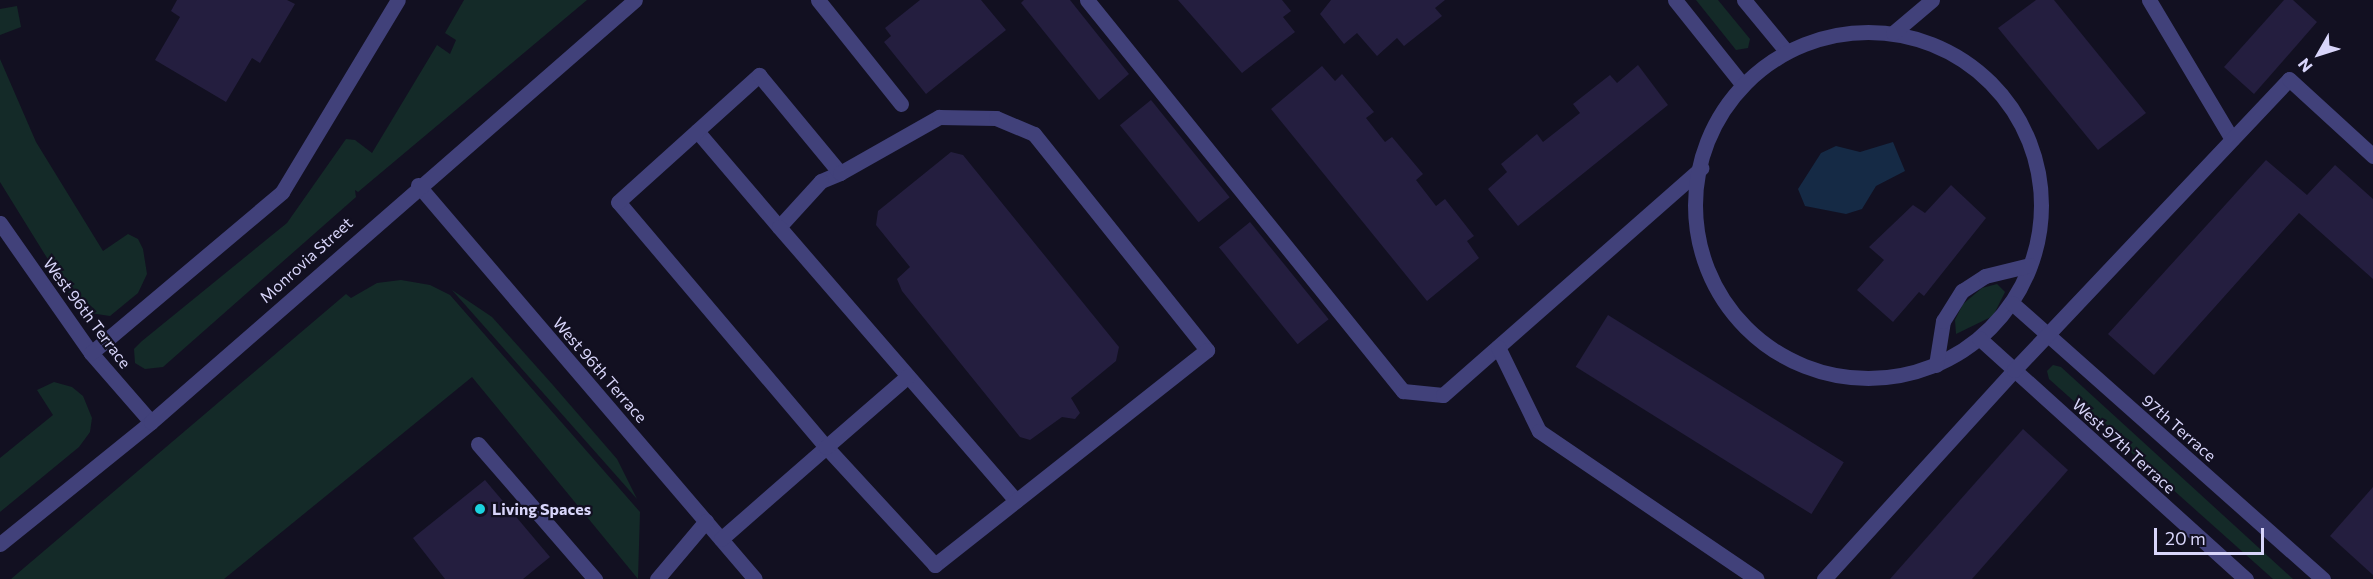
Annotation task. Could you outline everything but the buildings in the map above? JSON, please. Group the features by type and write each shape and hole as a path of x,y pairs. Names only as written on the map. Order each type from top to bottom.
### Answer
{"street":[{"path":"92,353 282,192 398,0"},
{"name":"Monrovia Street","path":"0,544 151,422 418,185 635,0"},
{"path":"1087,0 1403,391 1443,395 1701,168"},
{"path":"1675,0 1742,84"},
{"path":"1744,0 1786,51"},
{"path":"1893,33 1932,0"},
{"path":"2149,0 2232,139"},
{"path":"824,2 901,104"},
{"path":"1838,33 1893,33 1946,50 1991,82 2023,127 2040,179 2040,235 2030,265 2012,303 1979,338 1936,365 1882,379 1823,373 1769,348 1726,306 1701,252 1695,192 1709,134 1742,84 1786,51 1838,33"},
{"path":"779,227 821,181 840,173 939,117 996,118 1034,134 1207,350 935,565 826,447 618,202 759,75 840,173"},
{"path":"1824,579 2014,369 2289,79 2373,156"},
{"path":"697,130 1016,501"},
{"name":"West 96th Terrace","path":"418,185 755,579"},
{"name":"West 96th Terrace","path":"0,223 92,353 151,422"},
{"path":"1936,365 1943,321 1962,291 1985,276 2030,265"},
{"name":"97th Terrace","path":"2012,303 2323,579"},
{"name":"West 97th Terrace","path":"1979,338 2246,579"},
{"path":"1498,347 1539,431 1757,579"},
{"path":"721,539 908,376"},
{"path":"478,444 595,579"},
{"path":"657,579 706,521"}],"green space":[{"path":"464,0 587,0 358,192 355,190 356,197 163,367 145,369 135,363 134,349 142,341 287,223 346,139 355,140 372,153 437,45 450,54 456,40 445,33"},
{"path":"1696,0 1718,0 1750,39 1748,48 1736,50"},
{"path":"17,6 21,27 0,35 0,9"},
{"path":"0,59 36,142 103,251 128,234 138,239 143,249 147,274 138,293 110,316 90,313 70,295 0,182"},
{"path":"401,280 430,285 450,295 640,512 638,579 472,377 224,579 11,579 346,294 351,298 377,283"},
{"path":"1997,284 2005,292 1993,316 1956,334 1955,320 1963,304 1982,288"},
{"path":"452,290 492,317 552,384 617,459 637,499"},
{"path":"2053,365 2061,367 2293,579 2273,579 2049,379 2047,371"},
{"path":"54,382 72,387 83,396 92,418 90,432 79,447 0,512 0,458 53,415 37,390"}],"water":[{"path":"1893,142 1905,171 1876,186 1862,209 1846,214 1805,206 1798,189 1821,153 1836,146 1860,152"}],"place":[{"name":"Living Spaces","path":"480,509"}]}
